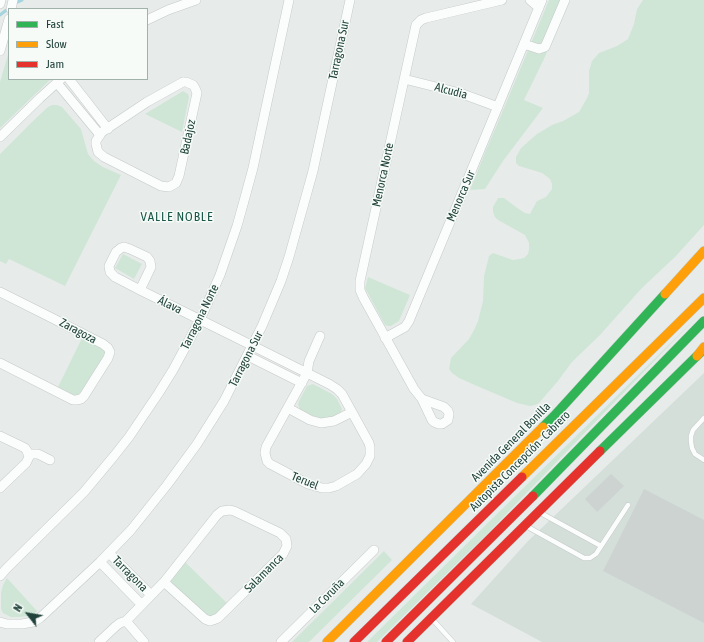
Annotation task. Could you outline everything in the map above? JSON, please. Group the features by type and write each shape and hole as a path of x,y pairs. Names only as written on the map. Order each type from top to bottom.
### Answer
{"main road":[{"name":"Avenida General Bonilla","path":"327,642 554,416 704,251"},
{"name":"Autopista Concepción - Cabrero","path":"354,642 704,298"},
{"path":"386,642 528,502 704,321"},
{"path":"407,642 704,348"}],"street":[{"path":"0,4 1,0"},
{"path":"148,20 168,10 196,0"},
{"name":"Tarragona Norte","path":"0,576 66,511 89,486 129,437 173,370 200,320 222,268 244,201 253,168 289,0"},
{"name":"Tarragona Sur","path":"1,623 28,623 40,618 100,562 131,530 151,505 197,444 224,401 253,346 271,306 281,281 297,231 313,171 350,0"},
{"name":"Menorca Norte","path":"422,399 414,389 385,338 360,290 360,281 416,25 421,20 426,18 502,0"},
{"path":"530,0 541,4"},
{"path":"524,44 539,49 545,47 565,0"},
{"name":"Menorca Sur","path":"385,338 404,327 409,321 541,4"},
{"path":"0,51 8,23"},
{"name":"Alcudia","path":"404,79 460,93 498,107"},
{"path":"70,80 108,128"},
{"path":"0,137 59,81 100,135"},
{"name":"Badajoz","path":"182,82 190,83 196,90 196,97 179,176 176,183 169,187 161,186 101,155 98,152 96,144 100,135 147,102 182,82"},
{"name":"Álava","path":"140,290 151,267 150,261 147,257 130,249 124,247 121,248 116,252 109,266 110,272 115,277 140,290 253,346"},
{"name":"Zaragoza","path":"0,292 103,344 110,352 108,358 84,396 76,400 73,400 0,363"},
{"name":"Teruel","path":"253,346 307,374 334,386 345,399 369,443 370,452 368,460 361,471 336,486 322,488 308,484 270,464 265,457 266,447 307,374 309,361 320,336"},
{"path":"248,356 302,383"},
{"path":"288,408 310,420 321,423 334,421 352,412"},
{"path":"0,436 25,448 29,457 26,463 0,488"},
{"path":"28,454 38,454 50,460"},
{"name":"Salamanca","path":"99,642 116,626 126,621 164,582 217,515 222,511 234,511 280,533 286,539 287,546 283,554 218,618 213,620 205,620 164,582"},
{"name":"La Coruña","path":"281,642 374,550"},
{"name":"Tarragona","path":"109,553 151,595"},
{"name":"Tarragona","path":"100,562 142,605"},
{"path":"126,621 144,642"}],"lane":[{"path":"704,418 693,430 691,436 692,448 696,454 704,460"},
{"path":"525,525 584,558 590,558 593,557 601,546 628,505"},
{"path":"539,512 601,546"},
{"path":"431,618 453,642"}],"shaded area":[{"path":"704,373 704,642 542,642 471,604 528,541"}],"green space":[{"path":"549,0 569,0 544,59 524,100 543,108 503,161 485,189 470,190 486,150"},
{"path":"643,0 704,0 704,225 676,256 641,289 600,335 572,362 539,403 530,406 517,403 459,378 449,369 451,358 469,339 478,321 483,301 484,276 489,256 493,253 513,260 524,258 528,254 529,243 525,235 498,220 493,212 493,207 498,198 504,198 525,213 530,214 537,201 546,197 552,189 550,179 542,173 519,166 516,163 516,157 521,148 537,134 579,112 589,93 589,71 592,61 599,53 617,46 628,39 634,24 637,9"},
{"path":"8,54 8,80 50,80 0,128 0,82"},
{"path":"183,91 188,94 189,97 182,132 145,114"},
{"path":"52,105 62,107 81,129 88,154 94,161 121,175 65,286 9,259 6,264 0,261 0,154 34,120"},
{"path":"123,254 142,264 134,279 115,268"},
{"path":"368,277 410,295 399,321 391,326 385,325 365,288"},
{"path":"698,316 488,533 377,642 367,642"},
{"path":"82,338 102,347 106,353 83,391 77,395 72,395 58,387"},
{"path":"313,384 332,394 337,399 342,409 339,415 325,420 314,417 300,410 298,404 299,401 307,386"},
{"path":"384,551 392,560 309,642 292,642"},
{"path":"184,561 228,604 216,616 209,618 171,583 171,580"},
{"path":"7,578 37,611 34,614 29,616 11,617 3,613 1,609 1,593"}],"building":[{"path":"611,474 624,486 597,512 585,499"},
{"path":"644,489 704,520 704,623 603,571"}],"waterway":[{"path":"15,3 22,0"},
{"path":"0,15 8,9"}],"traffic: fast":[{"path":"543,427 665,294"},
{"path":"533,496 704,321"},
{"path":"600,451 703,350"}],"traffic: slow":[{"path":"665,294 704,251"},
{"path":"522,477 704,298"},
{"path":"697,356 704,347"},
{"path":"327,642 543,427"}],"traffic: jam":[{"path":"407,642 600,451"},
{"path":"354,642 522,477"},
{"path":"386,642 533,496"}],"district":[{"name":"VALLE NOBLE","path":"177,217"}]}
